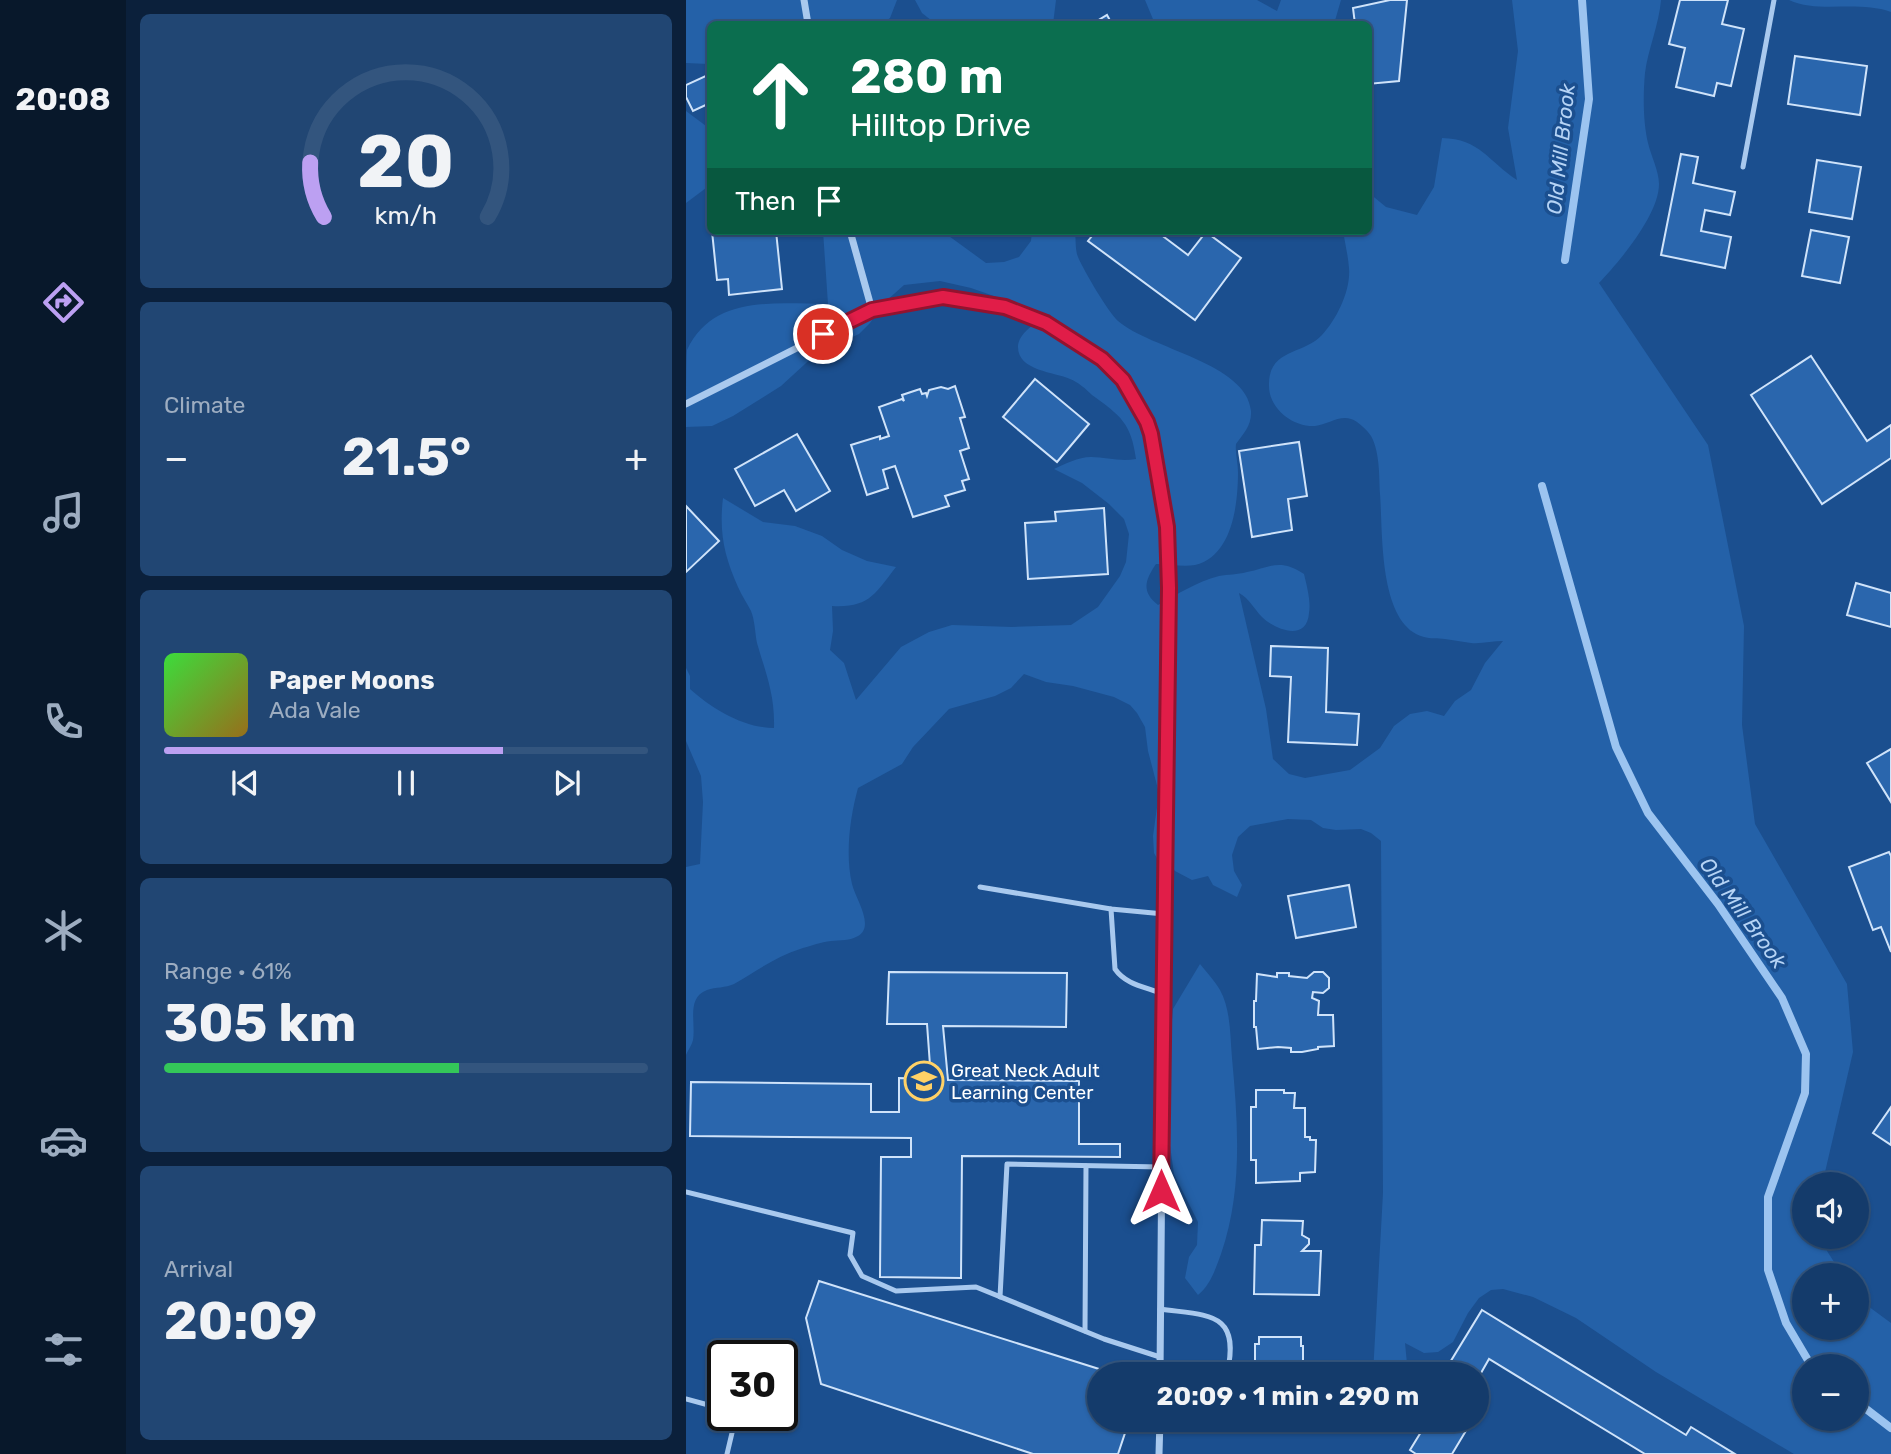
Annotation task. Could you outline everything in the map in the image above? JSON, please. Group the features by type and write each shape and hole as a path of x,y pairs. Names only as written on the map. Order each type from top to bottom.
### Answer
{"street":[{"path":"804,0 808,21"},
{"path":"851,235 872,310"},
{"path":"686,404 872,310 943,297 1005,307 1046,323 1102,359 1123,380 1147,422 1155,452 1167,527 1169,576 1160,1362"},
{"path":"1159,1454 1160,1432"}],"lane":[{"path":"1743,167 1774,0"},
{"path":"980,887 1111,909 1164,914"},
{"path":"1111,909 1115,969 1120,977 1128,982 1163,994"},
{"path":"1000,1297 1007,1164 1161,1167"},
{"path":"1085,1331 1086,1166"},
{"path":"686,1192 853,1233 850,1255 862,1276 896,1291 976,1287 1085,1331 1160,1357"},
{"path":"1160,1310 1214,1317 1226,1330 1232,1351 1230,1362"},
{"path":"686,1399 707,1405"},
{"path":"727,1454 732,1431"}],"shaded area":[{"path":"686,0 897,0 890,18 886,21 707,21 707,64 686,63"},
{"path":"915,0 1056,0 1053,21 932,21 922,13"},
{"path":"1145,0 1257,0 1277,11 1281,0 1341,0 1335,21 1154,21"},
{"path":"1512,0 1661,0 1646,64 1644,90 1646,135 1659,179 1657,196 1636,237 1599,283 1708,445 1744,626 1742,725 1755,824 1847,984 1853,1052 1825,1172 1792,1172 1792,1249 1827,1249 1835,1263 1792,1263 1792,1340 1869,1340 1869,1307 1891,1323 1891,1454 1794,1454 1656,1372 1576,1318 1533,1297 1503,1289 1491,1290 1479,1298 1453,1342 1438,1352 1424,1353 1405,1343 1407,1362 1374,1362 1383,1193 1381,841 1361,829 1323,828 1311,820 1288,819 1250,826 1238,837 1232,855 1234,871 1242,885 1237,897 1213,885 1208,876 1192,880 1175,871 1169,864 1164,870 1154,853 1153,836 1159,793 1145,727 1130,705 1114,697 1046,682 1024,674 1011,688 995,696 949,709 913,747 902,764 858,788 851,823 849,860 852,884 865,919 863,932 852,939 823,942 791,952 734,984 700,994 693,1011 693,1040 686,1055 686,867 700,864 703,802 701,776 686,741 686,668 690,676 690,689 708,704 751,725 774,728 771,695 751,611 738,587 726,554 722,533 723,498 763,522 795,526 822,536 842,550 867,561 896,567 876,592 863,602 832,606 833,631 830,650 844,663 856,700 901,647 929,632 952,625 1071,625 1098,607 1120,576 1126,562 1129,534 1124,519 1109,504 1082,483 1054,469 1086,457 1136,459 1128,428 1117,415 1076,382 1030,366 1020,355 1018,347 1021,337 1045,314 971,288 940,281 904,285 885,302 859,334 817,353 781,386 712,426 686,427 687,350 698,332 713,319 748,306 828,304 823,235 948,235 986,263 1004,262 1019,257 1031,241 1032,235 1075,235 1078,257 1118,321 1133,331 1216,369 1245,394 1251,411 1249,425 1236,444 1237,498 1231,527 1225,540 1208,560 1195,565 1156,564 1147,581 1149,595 1158,605 1187,589 1222,575 1276,565 1288,566 1304,574 1309,613 1303,628 1297,630 1282,629 1268,622 1239,593 1266,709 1273,759 1289,774 1305,778 1350,770 1380,748 1394,726 1410,714 1427,711 1444,716 1455,701 1471,690 1485,663 1503,641 1475,643 1429,638 1409,629 1398,615 1386,575 1378,464 1371,436 1351,419 1342,418 1315,426 1290,420 1273,402 1269,386 1270,374 1281,358 1322,335 1338,313 1349,277 1344,235 1372,235 1372,195 1386,207 1417,215 1434,187 1442,138 1466,142 1475,147 1517,180 1508,128 1518,51"},
{"path":"1789,0 1891,0 1891,12 1865,7 1813,6"},
{"path":"686,111 707,127 707,187 686,203"},
{"path":"1200,964 1220,990 1228,1015 1236,1107 1237,1157 1228,1230 1212,1276 1198,1295 1185,1278 1189,1257 1197,1245 1198,1222 1174,1174 1166,1117 1173,1009"}],"building":[{"path":"1390,0 1407,0 1399,81 1372,84 1372,21 1355,21 1353,8"},
{"path":"1680,0 1728,0 1722,24 1744,29 1731,86 1717,83 1714,96 1676,87 1685,48 1669,44"},
{"path":"1107,15 1110,21 1097,21"},
{"path":"1795,56 1867,66 1860,115 1788,104"},
{"path":"707,75 707,104 693,111 686,97 686,85"},
{"path":"1681,154 1698,157 1693,183 1735,192 1730,215 1705,210 1701,231 1731,237 1725,268 1661,255"},
{"path":"1817,160 1861,167 1852,219 1809,212"},
{"path":"1811,230 1849,237 1840,283 1802,276"},
{"path":"712,235 776,235 782,289 729,295 728,279 717,280"},
{"path":"1093,235 1161,235 1188,255 1204,235 1210,235 1241,258 1195,320 1088,241"},
{"path":"1811,356 1867,441 1891,425 1891,458 1822,504 1751,395"},
{"path":"1035,379 1089,424 1057,462 1003,417"},
{"path":"955,386 965,417 960,418 969,448 960,451 969,479 962,481 965,490 945,496 949,506 913,517 895,466 883,470 888,488 867,495 851,445 889,436 879,407 902,399 904,401 902,395 920,389 922,394 926,393 927,396 929,390"},
{"path":"797,434 830,491 796,511 784,490 755,506 735,469"},
{"path":"1299,442 1307,496 1288,499 1292,530 1252,537 1239,451"},
{"path":"686,506 719,541 686,572"},
{"path":"1104,508 1108,574 1028,579 1025,523 1056,521 1055,512"},
{"path":"1856,583 1891,593 1891,627 1847,615"},
{"path":"1271,646 1328,648 1326,712 1359,714 1357,745 1288,742 1291,677 1270,676"},
{"path":"1891,749 1891,802 1867,763"},
{"path":"1889,852 1891,952 1881,927 1873,930 1849,867"},
{"path":"1349,885 1356,927 1296,938 1288,896"},
{"path":"889,972 1067,973 1066,1027 943,1026 948,1080 1079,1081 1079,1144 1120,1144 1120,1157 962,1156 961,1278 880,1277 881,1157 911,1157 911,1138 690,1136 691,1082 871,1084 871,1112 899,1112 899,1078 931,1079 927,1024 887,1024"},
{"path":"1314,972 1323,972 1329,978 1329,988 1323,993 1313,992 1312,998 1319,1001 1318,1015 1333,1015 1334,1046 1302,1052 1291,1052 1291,1048 1278,1047 1258,1049 1254,1027 1257,974 1277,977 1277,973 1289,973 1289,976 1307,978"},
{"path":"1256,1090 1284,1090 1284,1093 1295,1093 1294,1108 1305,1108 1305,1137 1316,1140 1315,1172 1300,1173 1300,1181 1256,1183 1256,1160 1251,1160 1251,1107 1256,1107"},
{"path":"1891,1107 1891,1145 1873,1133"},
{"path":"1262,1220 1303,1221 1302,1235 1309,1239 1309,1244 1302,1251 1321,1251 1319,1295 1254,1294 1255,1245 1261,1245"},
{"path":"819,1281 1087,1365 1087,1432 1125,1432 1118,1454 1033,1454 821,1384 806,1318"},
{"path":"1482,1310 1686,1435 1691,1427 1735,1454 1645,1454 1489,1359 1487,1362 1450,1362"},
{"path":"1259,1337 1301,1337 1303,1362 1255,1362 1255,1344 1259,1344"},
{"path":"1421,1432 1465,1432 1452,1454 1416,1454 1410,1450"}],"waterway":[{"name":"Old Mill Brook","path":"1565,260 1589,99 1582,0"},
{"name":"Old Mill Brook","path":"1542,486 1616,747 1648,813 1718,904 1782,998 1806,1054 1805,1093 1768,1197 1768,1270 1786,1323 1804,1354"},
{"name":"Old Mill Brook","path":"1869,1411 1891,1428"}],"place":[{"name":"Great Neck Adult Learning Center","path":"924,1081"}],"route":[{"path":"823,334 872,310 943,297 1005,307 1046,323 1102,359 1123,380 1147,422 1155,452 1167,527 1169,588 1161,1191"}]}
